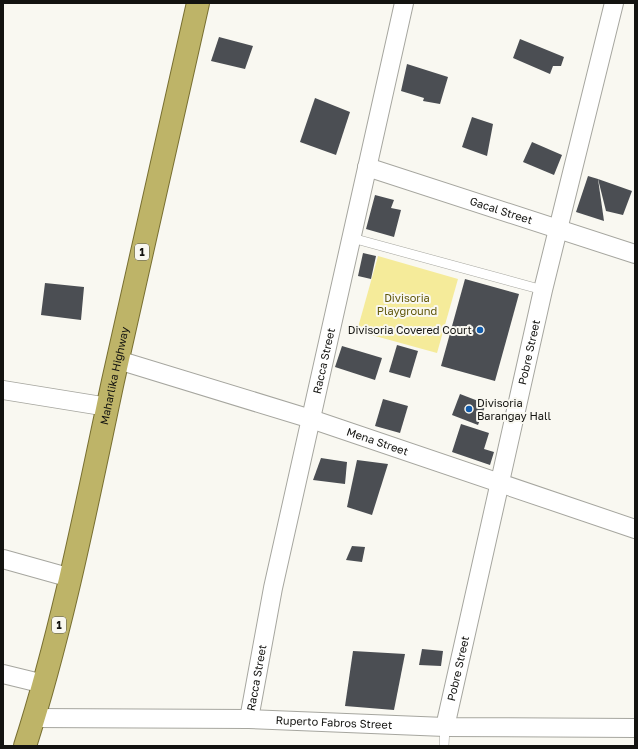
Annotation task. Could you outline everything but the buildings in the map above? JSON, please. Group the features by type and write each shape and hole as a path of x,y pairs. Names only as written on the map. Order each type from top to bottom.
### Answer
{"highway":[{"name":"Maharlika Highway","path":"24,746 44,684 70,578 198,3"}],"street":[{"name":"Racca Street","path":"249,719 273,588 404,3"},
{"name":"Pobre Street","path":"445,727 543,290 614,3"},
{"name":"Gacal Street","path":"368,167 635,254"},
{"name":"Mena Street","path":"118,360 311,419 635,529"},
{"path":"3,390 108,407"},
{"path":"3,559 70,578"},
{"path":"3,674 44,684"},
{"name":"Ruperto Fabros Street","path":"34,718 249,719 445,727 635,728"}],"lane":[{"path":"352,238 543,290"},
{"path":"444,746 445,727"}],"green space":[{"name":"Divisoria Playground","path":"378,256 458,279 437,353 357,331"}],"place":[{"name":"Divisoria Covered Court","path":"480,330"},
{"name":"Divisoria Barangay Hall","path":"469,409"}]}
